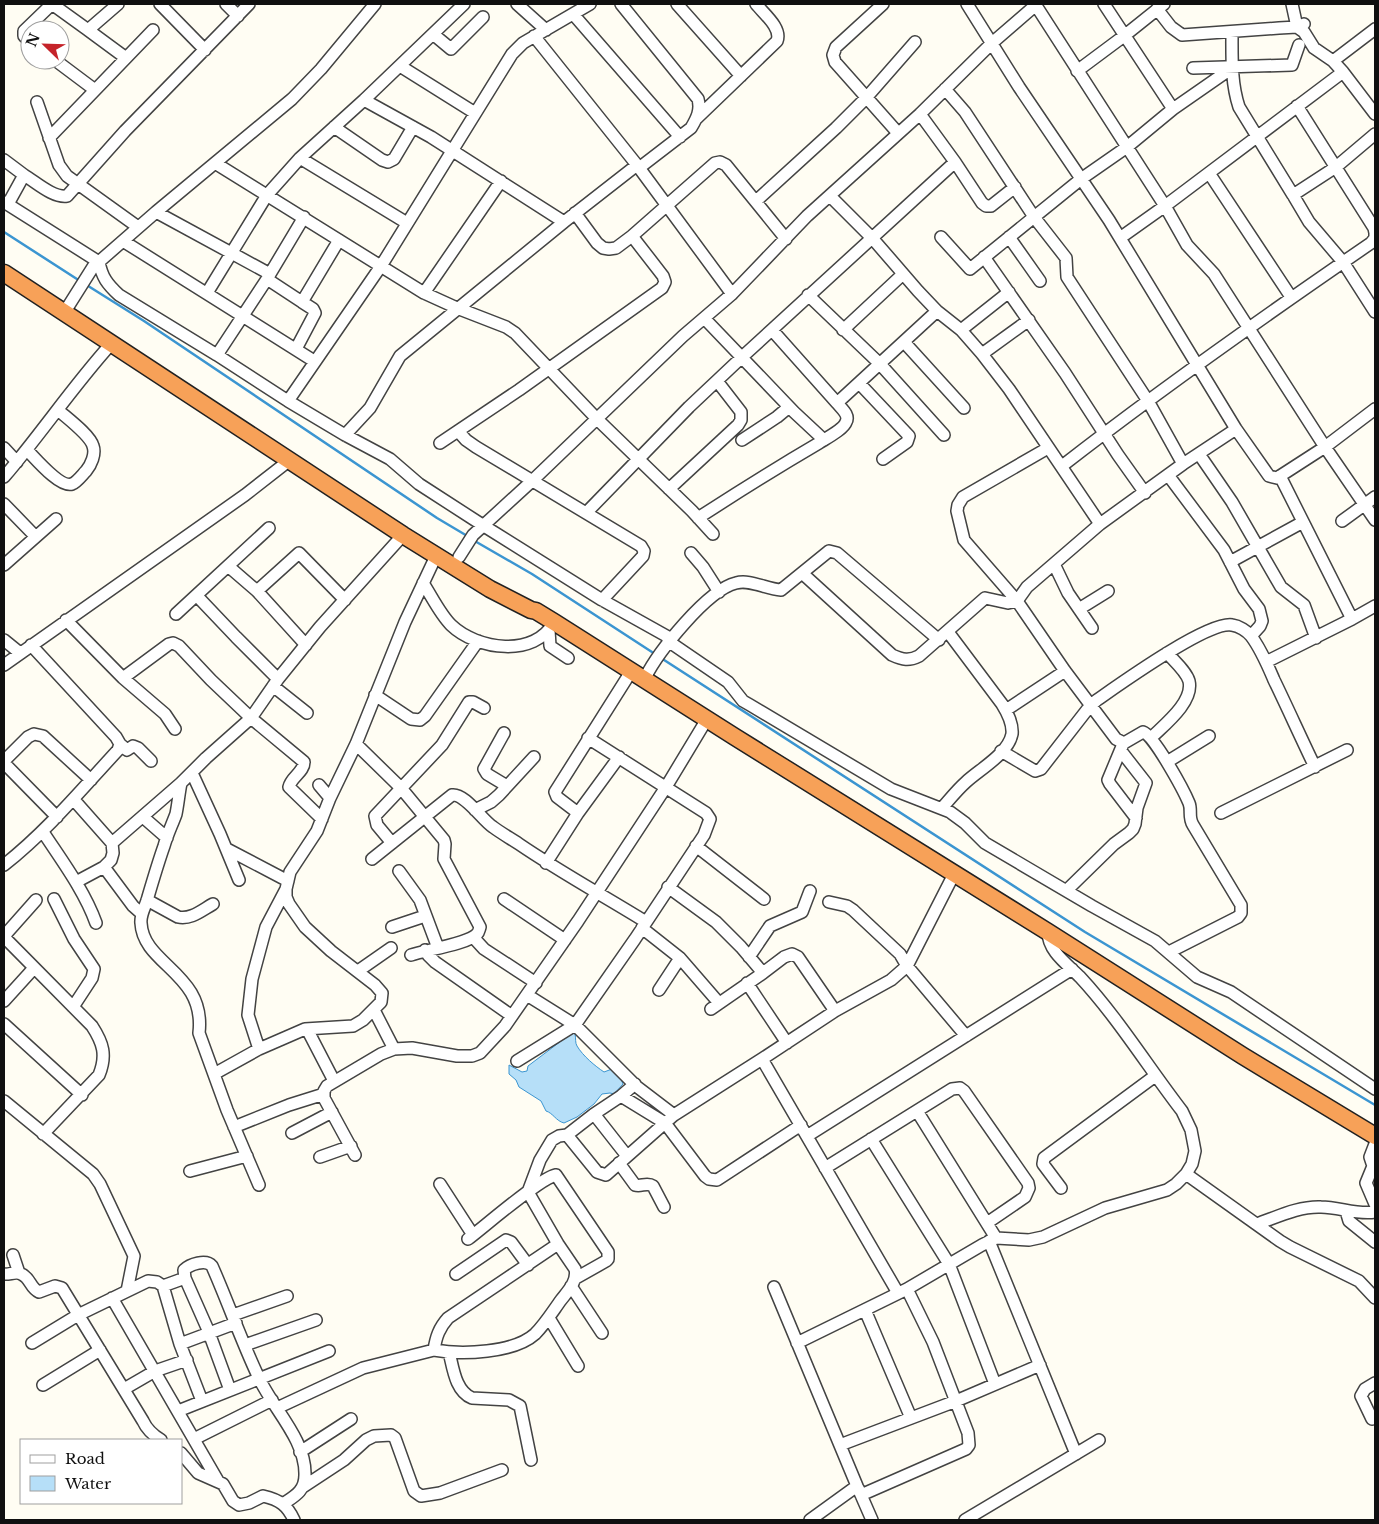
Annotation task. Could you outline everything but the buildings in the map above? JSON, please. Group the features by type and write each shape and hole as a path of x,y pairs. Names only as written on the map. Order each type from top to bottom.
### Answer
{"highway":[{"path":"4,260 71,302 294,452 461,553 533,605 536,611 552,626 642,671 707,719 1243,1056 1375,1136"},
{"path":"4,273 71,302 111,344 436,556 490,589 536,611"}],"street":[{"path":"35,20 52,4 126,58"},
{"path":"88,30 118,4"},
{"path":"160,4 205,50"},
{"path":"226,4 238,16"},
{"path":"4,160 24,175 61,197 67,196 125,132 249,4"},
{"path":"71,302 96,264 292,99 321,69 375,4"},
{"path":"207,293 267,195 300,158 364,100 464,4"},
{"path":"517,4 546,30"},
{"path":"288,401 381,266 512,54 523,43 590,4"},
{"path":"345,435 370,408 400,356 442,322 456,308 575,213 692,128 700,106 698,99 621,4"},
{"path":"678,4 741,76"},
{"path":"696,120 772,46 778,36 777,30 756,4"},
{"path":"883,4 836,47 833,55 835,62 898,133"},
{"path":"967,4 1019,87 1120,238 1236,429 1269,476 1273,478 1280,476 1373,415"},
{"path":"461,553 473,535 683,336 732,294 830,196 1036,4 1077,71 1165,206 1187,245 1214,274 1325,447 1375,520"},
{"path":"1104,4 1173,108"},
{"path":"1292,4 1302,28 1314,48 1333,61 1375,114"},
{"path":"1301,4 1302,28"},
{"path":"1077,71 1160,6 1171,28 1182,35 1302,28"},
{"path":"573,14 680,137"},
{"path":"433,34 451,50 483,17"},
{"path":"1333,61 1375,29"},
{"path":"49,138 153,30"},
{"path":"1232,32 1234,94 1239,107 1309,222 1343,262 1375,312"},
{"path":"534,36 638,167 732,294"},
{"path":"756,202 866,98 916,42"},
{"path":"1193,68 1292,65 1299,45"},
{"path":"400,66 475,113"},
{"path":"941,237 970,269 1081,179 1127,147 1173,108 1232,68"},
{"path":"69,70 96,90"},
{"path":"1120,238 1343,72"},
{"path":"946,89 974,124 1034,217 1066,258 1068,277 1148,401 1183,464"},
{"path":"364,100 501,181 564,222"},
{"path":"37,102 59,165 67,176 138,227"},
{"path":"1062,466 1197,365 1371,243 1375,238 1374,228 1297,106"},
{"path":"920,114 955,162 982,204 991,206 1015,187"},
{"path":"334,127 382,160 388,162 394,159 412,127"},
{"path":"1293,195 1336,167 1375,134"},
{"path":"300,158 407,223"},
{"path":"575,213 597,243 603,248 616,248 715,163 720,162 726,165 786,238"},
{"path":"587,512 741,358 955,162"},
{"path":"215,163 424,293 456,308 506,327 516,333 597,419 713,534"},
{"path":"1209,173 1291,298"},
{"path":"24,175 6,203 96,264 108,286 120,295 217,354 288,401 390,459 419,484 728,682 743,701 891,789 942,808 958,817 985,843 1155,941 1197,977 1231,992 1375,1089"},
{"path":"424,293 501,181"},
{"path":"830,196 873,239 937,311 961,330 982,354 1009,389 1100,524"},
{"path":"156,212 231,254 268,277 313,309 315,313 296,349"},
{"path":"217,354 243,317 304,217"},
{"path":"440,443 662,288 665,282 664,276 632,236"},
{"path":"1009,237 1040,281"},
{"path":"302,302 339,240"},
{"path":"123,241 314,361"},
{"path":"984,257 1029,320 1145,493"},
{"path":"843,330 903,274"},
{"path":"961,330 1009,292"},
{"path":"808,295 880,364 944,435"},
{"path":"837,403 937,311"},
{"path":"704,318 789,407 824,440"},
{"path":"982,354 1029,320"},
{"path":"698,518 824,440 845,425 847,420 847,416 837,403 772,330"},
{"path":"904,342 964,408"},
{"path":"4,477 111,344"},
{"path":"717,381 755,432"},
{"path":"859,383 909,436 907,442 883,459"},
{"path":"742,440 789,407"},
{"path":"27,450 64,484 74,483 88,469 94,453 94,446 89,438 58,410"},
{"path":"669,489 738,425 742,416"},
{"path":"802,572 892,655 902,660 910,660 919,656 939,640 985,598 1008,603 1018,601 1027,588 1100,524 1183,464 1236,429"},
{"path":"458,431 471,444 641,546 644,551 643,556 602,600"},
{"path":"4,448 17,462"},
{"path":"1048,448 964,497 958,505 957,511 964,540 1018,601 1065,671 1122,747 1146,783 1136,808 1135,824 1130,833 1114,844 1067,890"},
{"path":"1199,454 1259,546 1281,587 1304,605 1316,638"},
{"path":"4,665 244,495 286,463 288,459"},
{"path":"1168,475 1211,532 1262,616 1260,626 1251,636"},
{"path":"1280,476 1352,619"},
{"path":"1342,521 1375,496"},
{"path":"4,504 34,535"},
{"path":"4,565 56,519"},
{"path":"1230,562 1303,522"},
{"path":"176,614 270,528"},
{"path":"112,843 181,784 251,718 276,682 306,645 403,535"},
{"path":"578,813 557,797 555,792 588,738 667,642 701,607 719,592 736,582 746,582 781,590 829,551 837,553 939,640"},
{"path":"257,591 299,553 345,600"},
{"path":"691,553 703,567 719,592"},
{"path":"214,1074 259,1049 307,1029 353,1026 363,1020 381,1002 382,993 375,985 331,952 305,927 286,897 287,885 290,872 311,842 356,744 405,622 436,556"},
{"path":"1054,564 1063,585 1092,628"},
{"path":"228,566 257,591 306,645"},
{"path":"423,583 450,624 478,641 500,646 528,643 552,626"},
{"path":"1079,609 1108,591"},
{"path":"196,596 307,713"},
{"path":"1266,662 1316,638 1375,606"},
{"path":"66,620 124,678 165,714 175,729"},
{"path":"1001,751 1037,771 1041,769 1090,706 1167,653 1213,628 1232,625 1251,636 1266,662 1315,767"},
{"path":"552,626 550,646 568,658"},
{"path":"942,808 966,782 1001,751 1012,734 1006,710 948,632"},
{"path":"4,640 20,653"},
{"path":"376,695 411,719 420,720 431,708 478,641"},
{"path":"124,678 169,644 173,643 178,646 251,718 304,762 304,767 290,783 289,787 322,819"},
{"path":"31,645 116,737 120,744 127,750 133,746 138,748 151,761"},
{"path":"1152,738 1180,709 1189,688 1187,677 1167,653"},
{"path":"1006,710 1065,671"},
{"path":"392,843 377,825 375,816 442,745 469,702 484,708"},
{"path":"320,1157 353,1150 324,1094 327,1086 334,1081 381,1054 394,1049 412,1048 457,1056 472,1056 480,1053 505,1026 598,892 707,719"},
{"path":"1136,818 1108,780 1122,747 1143,732 1152,738 1167,762 1189,803 1189,816 1193,825 1239,900 1242,910 1238,917 1169,952"},
{"path":"504,733 484,769 487,774 507,786"},
{"path":"57,817 4,762 28,737 34,734 43,736 90,780"},
{"path":"1167,762 1209,736"},
{"path":"517,1061 574,1025 704,835 710,819 706,813 666,786 588,738"},
{"path":"4,865 43,832 74,800 118,750 120,744"},
{"path":"356,744 401,788 444,840 444,859 480,927 478,933 473,937 459,943 411,955"},
{"path":"1221,813 1347,750"},
{"path":"475,810 491,802 534,757"},
{"path":"546,863 578,813 619,757"},
{"path":"192,773 239,880"},
{"path":"181,784 176,814 140,923 148,946 184,981 194,997 200,1023 199,1033 234,1127 260,1185"},
{"path":"319,785 330,798"},
{"path":"372,859 452,795 460,795 493,827 546,863 598,892 644,925 680,958 715,1006 784,956 792,954 798,957 834,1011"},
{"path":"74,800 112,843 113,853 111,860 104,867 76,882"},
{"path":"143,817 167,838"},
{"path":"43,832 76,882 91,909 96,924"},
{"path":"696,846 764,899"},
{"path":"227,849 287,885"},
{"path":"104,867 133,906 142,914"},
{"path":"399,871 420,900 438,948"},
{"path":"567,1135 600,1174 606,1175 669,1119 834,1011 890,980 907,966 954,874"},
{"path":"259,1049 248,1015 250,988 266,927 287,885"},
{"path":"668,887 716,922 763,973"},
{"path":"749,957 770,926 802,912 810,891"},
{"path":"504,899 565,940"},
{"path":"36,900 4,937 92,1026 102,1044 102,1068 99,1075 43,1134"},
{"path":"54,900 74,939 94,969 92,978 73,1007"},
{"path":"147,900 178,917 184,918 193,916 213,904"},
{"path":"829,902 847,906 853,910 900,954 907,966 966,1036"},
{"path":"392,927 425,916"},
{"path":"797,1343 902,1291 992,1240 1029,1240 1043,1237 1105,1208 1167,1190 1186,1174 1192,1164 1195,1151 1191,1130 1182,1111 1093,992 1058,956 1048,940 1048,932"},
{"path":"473,937 484,948 536,983"},
{"path":"358,971 391,948"},
{"path":"425,950 434,962 512,1016"},
{"path":"659,990 680,958"},
{"path":"4,1001 34,968"},
{"path":"807,1136 1072,969"},
{"path":"747,983 786,1043"},
{"path":"527,995 574,1025 655,1102 669,1119 705,1176 713,1180 717,1180 801,1125"},
{"path":"374,1010 394,1049"},
{"path":"4,1024 82,1095"},
{"path":"307,1029 334,1081"},
{"path":"762,1059 825,1168 933,1342 970,1440 970,1445 966,1449 859,1491 810,1520"},
{"path":"1061,1188 1043,1164 1044,1158 1155,1076"},
{"path":"528,1192 540,1160 552,1140 559,1136 567,1135 635,1084"},
{"path":"825,1168 952,1089 960,1088 964,1091 1028,1183 1029,1188 1025,1197 987,1223"},
{"path":"234,1127 324,1094"},
{"path":"621,1096 669,1119"},
{"path":"4,1101 93,1174 100,1184 134,1256 127,1291"},
{"path":"917,1111 987,1223 1040,1366 1076,1454"},
{"path":"292,1133 332,1112"},
{"path":"594,1114 623,1160 635,1185 648,1184 653,1186 664,1206"},
{"path":"871,1139 949,1264 995,1384"},
{"path":"1375,1144 1370,1157 1373,1166 1366,1184 1375,1204"},
{"path":"190,1171 247,1156"},
{"path":"1186,1174 1290,1247 1359,1281 1373,1290"},
{"path":"194,1439 363,1368 434,1350 449,1352 499,1350 522,1343 535,1334 574,1282 608,1259 608,1252 558,1177 553,1175 528,1192 471,1237 440,1184"},
{"path":"528,1192 575,1269 574,1282 602,1333"},
{"path":"1257,1224 1307,1208 1323,1207 1364,1214 1375,1212"},
{"path":"1346,1211 1349,1221 1375,1242"},
{"path":"456,1274 506,1240 512,1242 528,1265"},
{"path":"434,1350 437,1334 448,1318 558,1244"},
{"path":"13,1255 20,1273 36,1290 39,1292 55,1286 62,1288 145,1426 153,1435 160,1439"},
{"path":"230,1390 209,1333 185,1278 184,1270 186,1268 206,1262 210,1262 258,1378 291,1431 304,1461 305,1476 303,1488"},
{"path":"4,1274 20,1273"},
{"path":"163,1286 185,1278"},
{"path":"32,1344 78,1315 152,1280 163,1286 180,1344 202,1401"},
{"path":"774,1287 872,1520"},
{"path":"180,1344 209,1333 234,1319 287,1296"},
{"path":"112,1298 218,1481"},
{"path":"865,1310 911,1418"},
{"path":"548,1318 578,1366"},
{"path":"245,1345 316,1320"},
{"path":"43,1385 100,1350"},
{"path":"178,1411 329,1351"},
{"path":"449,1352 458,1383 466,1396 509,1400 520,1406 531,1460"},
{"path":"124,1389 155,1371 187,1360"},
{"path":"840,1445 956,1401 1040,1366"},
{"path":"1372,1418 1361,1396 1365,1389 1375,1384"},
{"path":"300,1452 351,1419"},
{"path":"283,1504 344,1460 366,1440 374,1436 391,1435 395,1438 414,1491 420,1496 440,1493 502,1470"},
{"path":"965,1520 1099,1440"},
{"path":"182,1454 198,1473 224,1484 233,1501 239,1505 249,1503 263,1496 283,1504 289,1509 294,1520"}],"water":[{"path":"573,1032 577,1046 586,1057 604,1072 612,1069 619,1074 623,1084 614,1094 602,1094 594,1104 577,1117 564,1123 546,1111 541,1101 519,1087 516,1080 509,1074 509,1065 522,1072 527,1071 528,1066"}],"waterway":[{"path":"4,232 80,281"},
{"path":"85,284 144,321 437,518 469,537"},
{"path":"473,540 532,574 655,654"},
{"path":"661,658 1085,932 1375,1105"}]}
